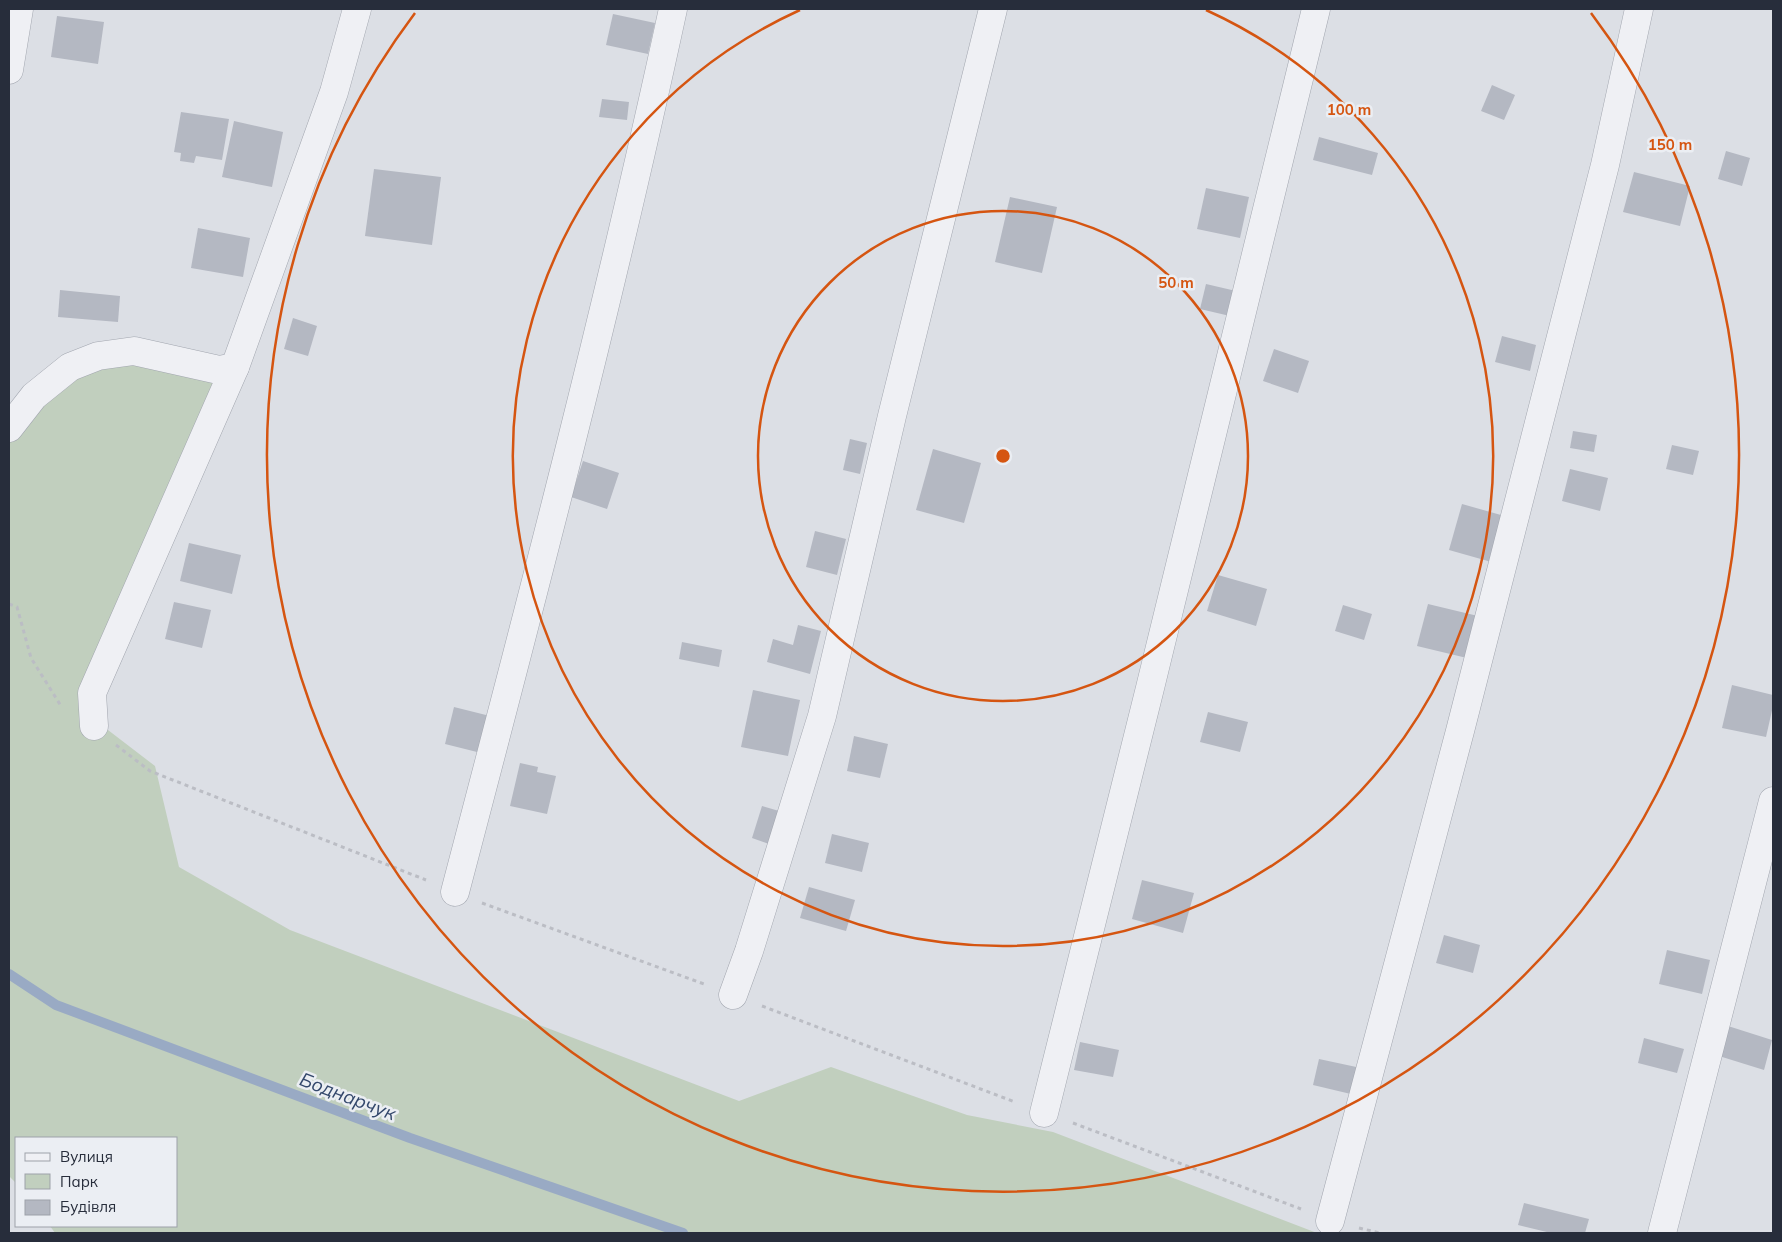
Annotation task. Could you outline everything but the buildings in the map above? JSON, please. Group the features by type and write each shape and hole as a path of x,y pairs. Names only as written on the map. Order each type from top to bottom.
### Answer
{"street":[{"path":"9,70 19,9"},
{"path":"94,726 92,693 235,368 334,92 357,9"},
{"path":"455,892 521,641 636,176 673,9"},
{"path":"733,995 749,951 822,716 892,416 993,9"},
{"path":"1044,1112 1316,9"},
{"path":"1330,1220 1455,750 1605,165 1640,9"},
{"path":"9,428 34,396 70,367 98,356 134,351 219,370 235,368"},
{"path":"1662,1233 1773,801"}],"path":[{"path":"9,604 17,607 32,658 63,710 94,726 150,771 478,902 733,995"}],"green space":[{"path":"140,359 240,382 98,702 108,730 155,766 179,867 290,930 739,1101 831,1067 967,1115 1053,1132 1317,1233 55,1233 51,1227 178,1227 178,1137 15,1137 15,1182 9,1176 9,442 39,401 81,370"}],"waterway":[{"name":"Боднарчук","path":"9,974 56,1005 410,1138 683,1233"}]}
